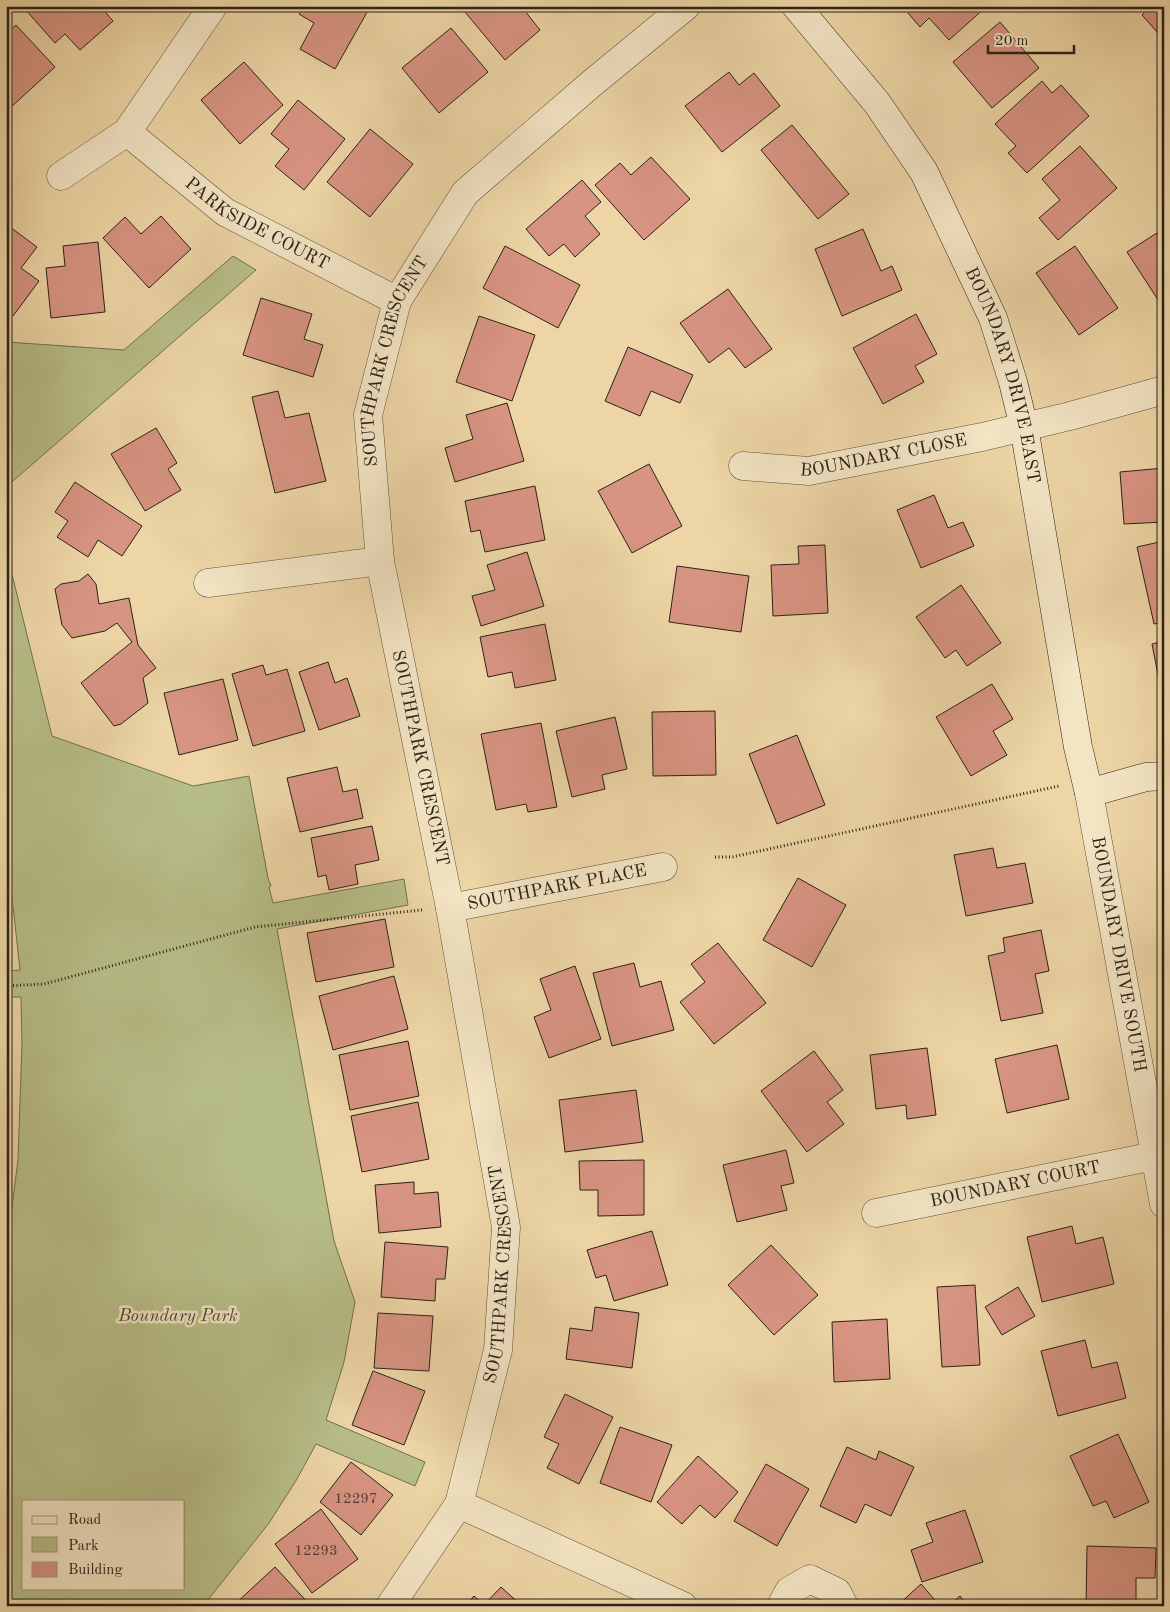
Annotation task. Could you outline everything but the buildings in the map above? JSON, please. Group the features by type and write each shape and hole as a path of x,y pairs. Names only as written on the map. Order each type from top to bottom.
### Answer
{"street":[{"path":"61,176 127,132 213,6"},
{"name":"SOUTHPARK CRESCENT","path":"390,1606 459,1504 498,1350 506,1227 450,908 380,561 368,415 397,301 465,193 590,84 686,6"},
{"name":"BOUNDARY DRIVE EAST","path":"796,6 877,104 924,172 993,318 1024,427 1078,748 1089,793"},
{"name":"PARKSIDE COURT","path":"127,132 225,212 397,301"},
{"name":"BOUNDARY CLOSE","path":"743,466 809,470 976,438 1070,416 1164,390"},
{"path":"208,583 380,561"},
{"path":"1089,793 1146,777 1164,776"},
{"name":"BOUNDARY DRIVE SOUTH","path":"1089,793 1164,1204"},
{"name":"SOUTHPARK PLACE","path":"450,908 663,867"},
{"name":"BOUNDARY COURT","path":"876,1213 1154,1156"},
{"path":"459,1504 683,1606"},
{"path":"781,1606 789,1591 810,1579 837,1592 844,1606"}],"path":[{"path":"715,857 732,857 1062,785"},
{"path":"6,986 44,984 255,927 424,910"}],"green space":[{"path":"233,256 256,270 6,487 6,342 124,350"},
{"name":"Boundary Park","path":"6,550 52,736 193,786 249,776 273,903 404,879 408,905 277,929 334,1241 355,1302 344,1362 326,1420 425,1462 415,1486 316,1444 297,1479 269,1523 203,1606 6,1606 6,1253 18,1160 22,1044 21,997 6,997 6,971 20,970 6,842"}]}
